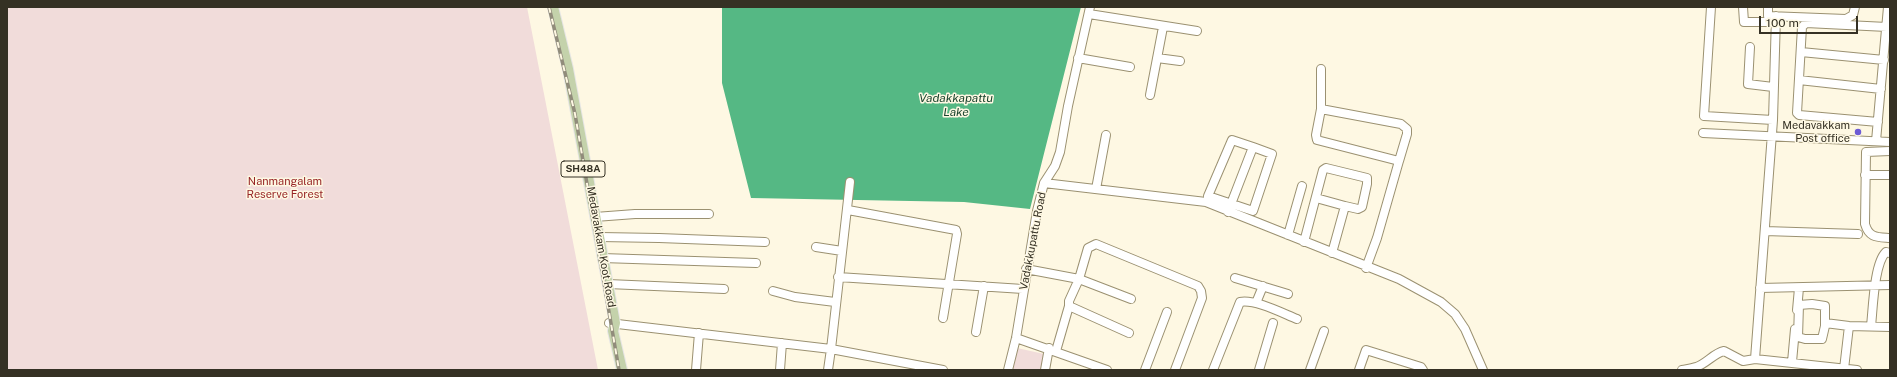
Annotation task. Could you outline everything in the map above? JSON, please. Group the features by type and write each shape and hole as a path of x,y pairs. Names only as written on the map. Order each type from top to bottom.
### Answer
{"main road":[{"name":"SH48A","path":"548,7 574,114 612,325"},
{"name":"Medavakkam Koot Road","path":"553,7 568,69 600,237 602,258 608,284 612,325 622,370"}],"street":[{"path":"1711,7 1704,116 1773,120"},
{"path":"1744,7 1744,22 1776,19 1846,19 1853,15 1854,7"},
{"path":"1768,7 1768,16 1776,19"},
{"path":"1876,141 1888,7"},
{"path":"1089,11 1163,27 1197,31"},
{"name":"Vadakkupattu Road","path":"1008,370 1016,338 1026,268 1037,211 1044,183 1055,166 1060,152 1078,58 1089,11"},
{"path":"1755,359 1773,120 1776,19"},
{"path":"1878,122 1799,115 1796,110 1802,27 1806,24 1887,27"},
{"path":"1150,95 1163,27"},
{"path":"1750,47 1748,84 1773,87"},
{"path":"1801,52 1884,60"},
{"path":"1078,58 1130,67"},
{"path":"1157,58 1180,61"},
{"path":"1321,69 1321,109 1316,140 1400,161"},
{"path":"1799,80 1881,89"},
{"path":"1321,109 1401,124 1407,129 1400,161 1377,238 1366,268"},
{"path":"1703,133 1890,142"},
{"path":"1096,189 1106,135"},
{"path":"1207,199 1232,140 1272,154 1250,220"},
{"path":"1230,208 1253,147"},
{"path":"1890,151 1866,152 1865,175 1866,228 1873,237 1890,238"},
{"path":"1304,242 1322,172 1326,168 1367,178 1361,209 1316,198"},
{"path":"1865,175 1890,175"},
{"path":"828,370 838,277 848,210 850,182"},
{"path":"1044,183 1207,199 1230,208 1250,220 1399,280 1448,307 1465,328 1483,370"},
{"path":"1288,235 1302,186"},
{"path":"1332,252 1345,206"},
{"path":"1230,208 1253,211"},
{"path":"848,210 956,230 957,234 944,318"},
{"path":"595,217 635,214 709,214"},
{"path":"1765,231 1858,234"},
{"path":"600,237 765,242"},
{"path":"1045,370 1070,306 1070,301 1088,248 1096,244 1198,286 1201,291 1202,298 1175,370"},
{"path":"816,247 842,251"},
{"path":"1872,326 1875,285 1882,257 1886,252 1890,253"},
{"path":"602,258 756,263"},
{"path":"1026,268 1078,280 1131,299"},
{"path":"838,277 1023,289"},
{"path":"1235,278 1288,294"},
{"path":"608,284 724,289"},
{"path":"1760,288 1890,285"},
{"path":"976,332 984,286"},
{"path":"1256,303 1263,286"},
{"path":"1792,362 1799,288"},
{"path":"773,291 795,297 835,302"},
{"path":"1213,370 1237,305 1240,302 1246,301 1256,303 1297,319"},
{"path":"1800,305 1825,306 1825,323 1822,339 1799,338 1800,305"},
{"path":"1070,306 1129,333"},
{"path":"1145,370 1167,312"},
{"path":"1260,370 1273,323"},
{"path":"1825,323 1849,326 1890,327"},
{"path":"612,325 699,333 782,343 831,350 943,370"},
{"path":"1844,368 1849,326"},
{"path":"1310,370 1324,331"},
{"path":"696,370 699,333"},
{"path":"1016,338 1052,350 1084,366 1107,370"},
{"path":"780,370 782,343"},
{"path":"1359,370 1366,350 1421,367 1423,370"},
{"path":"1682,370 1696,367 1719,352 1724,351 1743,361 1755,359 1857,370"}],"green space":[{"name":"Nanmangalam Reserve Forest","path":"7,7 527,7 598,370 7,370"},
{"path":"1017,348 1044,354 1042,370 1012,370"}],"water":[{"name":"Vadakkapattu Lake","path":"722,7 1081,7 1030,209 964,202 751,198 722,83"}],"railway":[{"path":"549,7 575,114 619,370"}],"place":[{"name":"Medavakkam Post office","path":"1858,132"}]}
